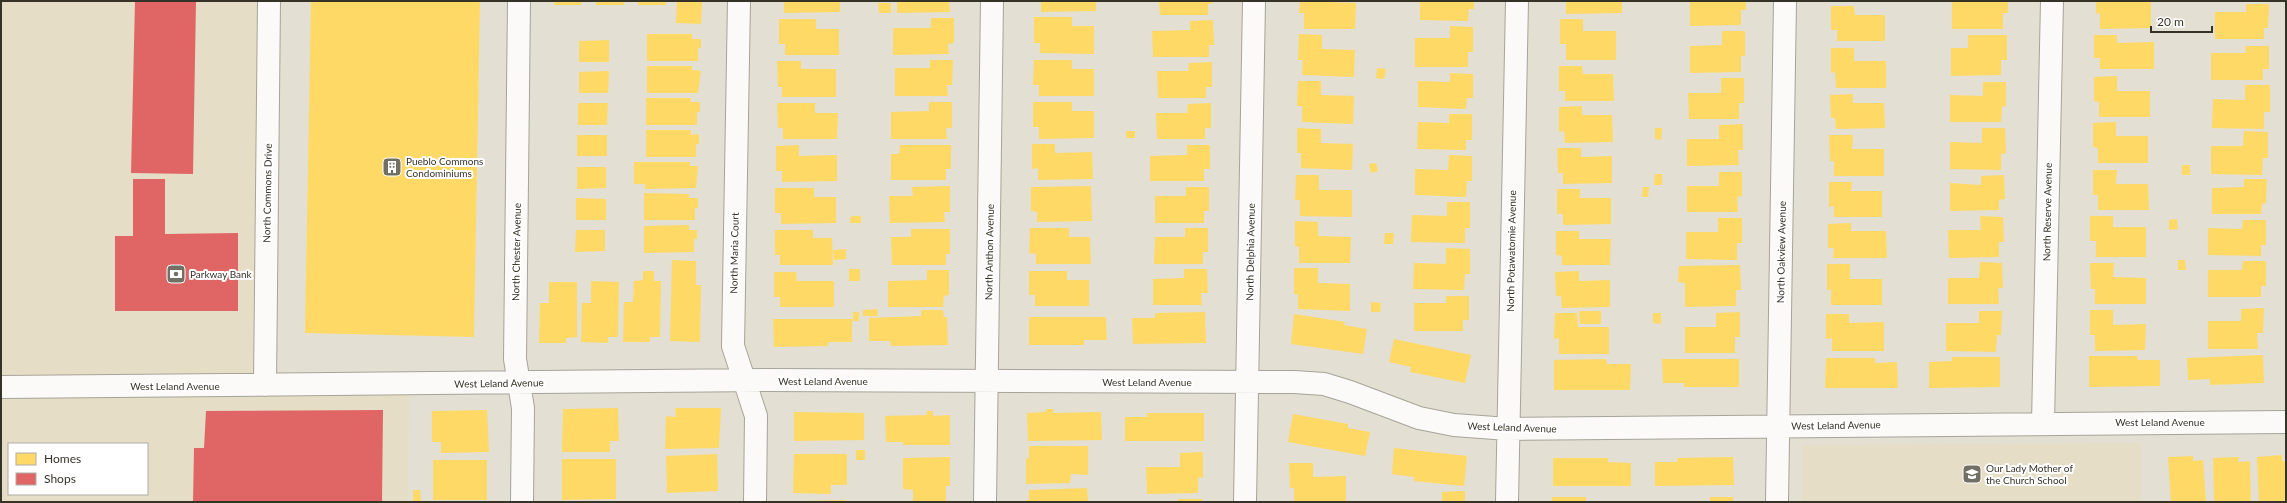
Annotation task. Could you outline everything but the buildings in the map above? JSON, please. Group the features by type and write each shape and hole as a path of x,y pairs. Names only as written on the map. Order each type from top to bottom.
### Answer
{"street":[{"name":"North Commons Drive","path":"265,385 269,1"},
{"name":"North Chester Avenue","path":"519,1 515,359 523,408 522,502"},
{"name":"North Maria Court","path":"739,1 733,346 756,416 755,502"},
{"name":"North Anthon Avenue","path":"985,502 988,381 992,1"},
{"name":"North Delphia Avenue","path":"1245,502 1254,1"},
{"name":"North Potawatomie Avenue","path":"1507,502 1517,1"},
{"name":"North Oakview Avenue","path":"1777,502 1785,1"},
{"name":"North Reserve Avenue","path":"2043,422 2052,1"},
{"name":"West Leland Avenue","path":"1,387 744,381 1294,382 1324,384 1378,402 1419,418 1454,425 1508,429 2043,422 2286,422"}],"shaded area":[{"path":"1,1 261,1 255,373 409,373 408,502 1,502"},
{"name":"Our Lady Mother of the Church School","path":"2141,443 2141,502 1802,502 1802,445"}],"place":[{"name":"Pueblo Commons Condominiums","path":"392,167"},
{"name":"Parkway Bank","path":"176,274"},
{"name":"Our Lady Mother of the Church School","path":"1972,474"}]}
